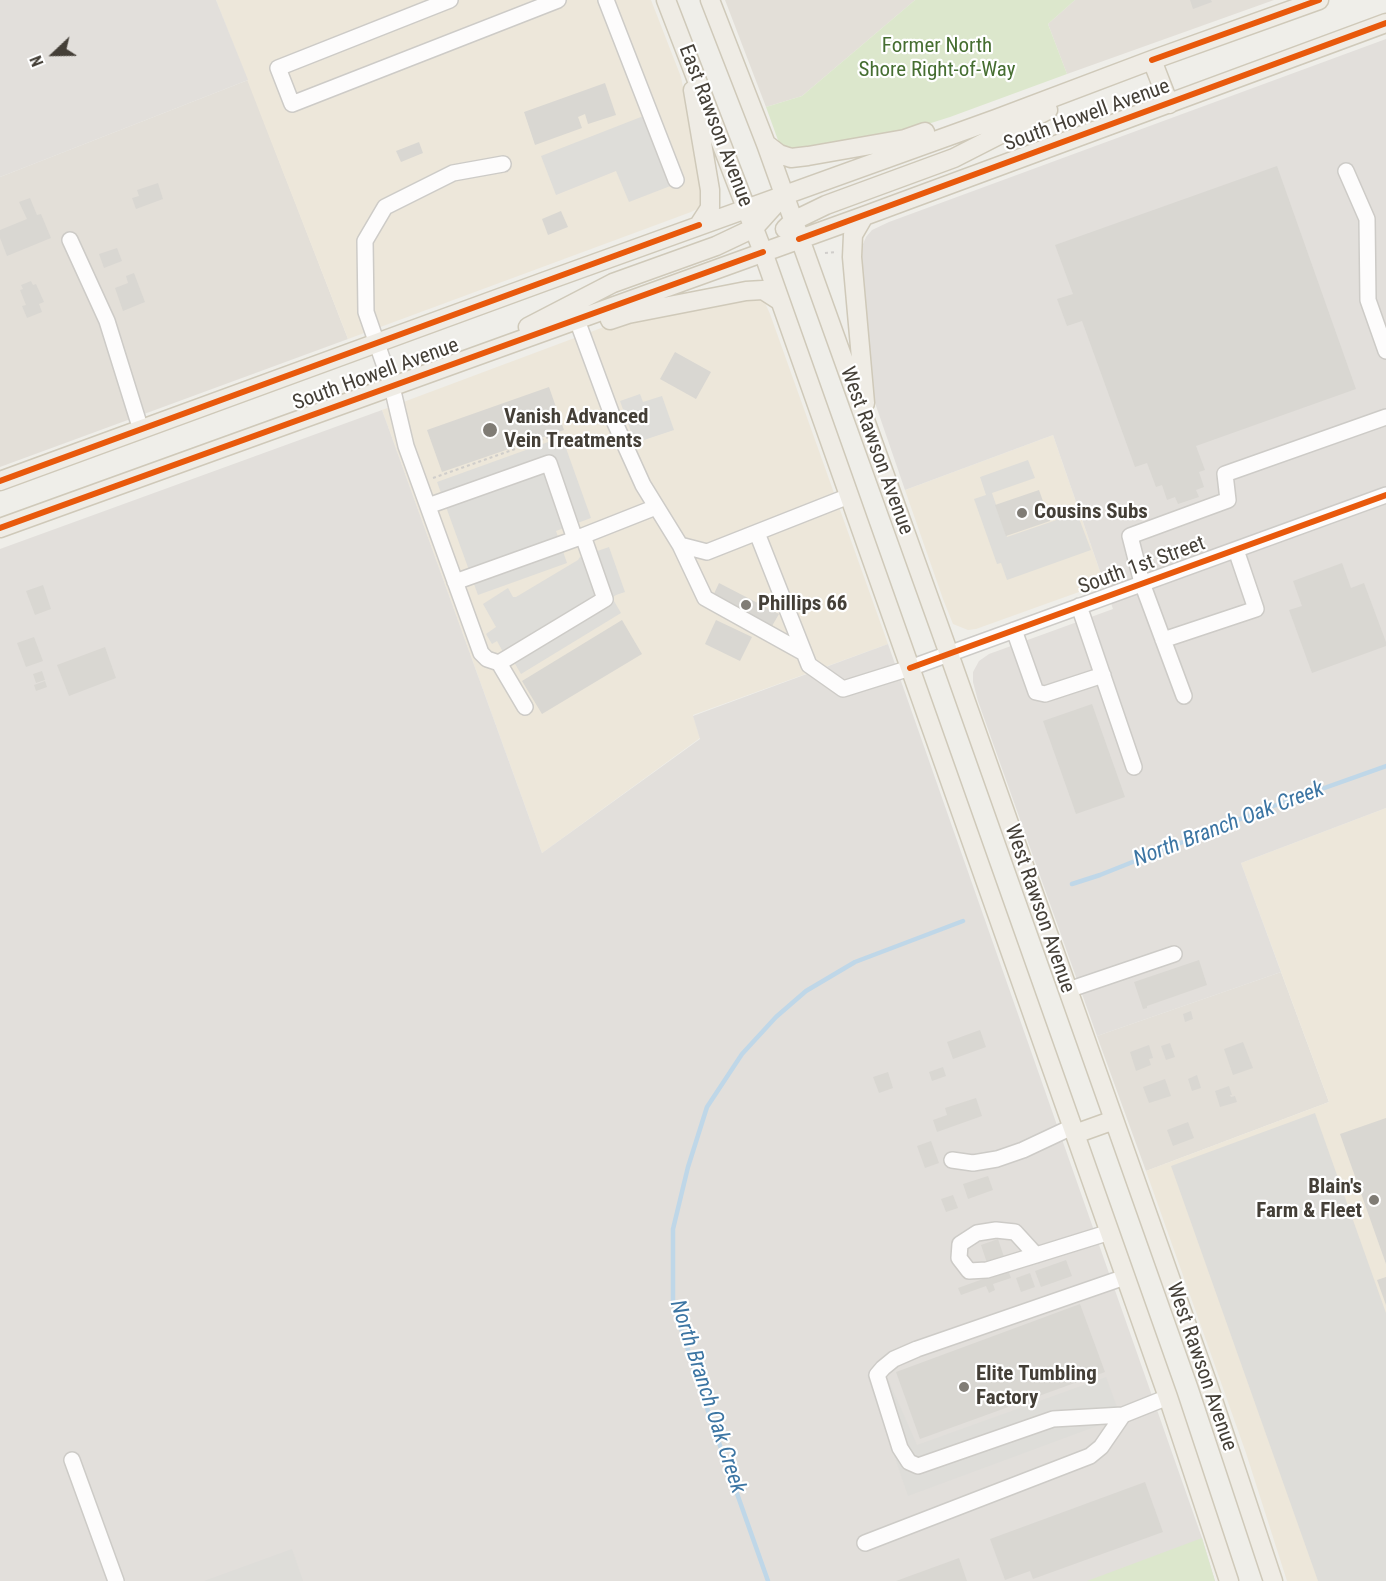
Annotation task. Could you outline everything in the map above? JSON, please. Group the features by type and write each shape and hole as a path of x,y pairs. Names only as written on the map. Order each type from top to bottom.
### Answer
{"main road":[{"name":"East Rawson Avenue","path":"666,0 763,252"},
{"name":"East Rawson Avenue","path":"710,0 766,144 799,239"},
{"name":"South Howell Avenue","path":"0,481 1319,0"},
{"name":"South Howell Avenue","path":"0,528 504,346 559,339 579,325 763,252 1386,23"},
{"path":"687,53 710,190 710,208 699,225"},
{"path":"1152,60 1169,104"},
{"path":"763,252 793,220 826,205 954,158 1044,113 1082,87"},
{"path":"766,144 779,154 791,158 905,139 970,117 996,119"},
{"path":"458,363 613,284 716,246 754,228 784,195"},
{"path":"864,216 853,235 852,257 867,429"},
{"name":"West Rawson Avenue","path":"799,239 949,654 1214,1402 1273,1581"},
{"name":"West Rawson Avenue","path":"763,252 1168,1397 1229,1581"},
{"path":"579,325 746,291 763,290 780,301"},
{"path":"1073,1130 1114,1120"}],"street":[{"path":"450,0 278,68 292,104 558,0"},
{"path":"606,0 676,180"},
{"path":"503,164 453,173 385,207 365,241 366,312 392,387 406,446 481,653 488,659 499,663 525,707"},
{"path":"1346,171 1367,219 1368,300 1386,351"},
{"path":"70,240 107,321 141,430"},
{"path":"579,325 615,423 643,485 680,545 705,598 804,653"},
{"path":"1184,696 1142,584 1130,536 1228,500 1225,474 1386,417"},
{"path":"428,506 549,463 605,599 499,663"},
{"name":"South 1st Street","path":"804,653 809,665 843,689 910,668 1386,495"},
{"path":"680,545 707,552 849,496"},
{"path":"455,582 656,507"},
{"path":"757,533 804,653"},
{"path":"1163,640 1256,609 1236,550"},
{"path":"1079,606 1134,767"},
{"path":"1014,630 1036,692 1045,694 1103,675"},
{"path":"1068,990 1174,954"},
{"path":"952,1160 973,1163 997,1159 1073,1130"},
{"path":"1035,1255 1015,1232 996,1230 977,1233 960,1244 959,1258 969,1271 987,1270 1110,1232"},
{"path":"1125,1277 894,1359 877,1375 900,1448 909,1462 918,1466 1053,1419 1123,1415 1168,1397"},
{"path":"866,1544 1090,1456 1101,1447 1123,1415"},
{"path":"72,1460 116,1581"}],"path":[{"path":"833,247 835,252"},
{"path":"825,253 841,251"},
{"path":"429,479 549,437 556,455 552,456 549,463"}],"shaded area":[{"path":"0,0 216,0 248,80 0,177"},
{"path":"216,0 651,0 681,77 704,199 697,209 691,212 348,339"},
{"path":"725,0 915,0 802,96 766,107"},
{"path":"1075,0 1274,0 1067,74 1048,24"},
{"path":"1386,39 1386,808 1241,863 1281,972 1097,1036 978,701 973,672 979,661 989,654 1113,609 1053,435 905,490 874,400 864,309 861,249 872,230 889,222"},
{"path":"248,80 348,339 0,467 0,177"},
{"path":"646,115 673,185 629,202 616,171 556,195 541,156"},
{"path":"753,296 761,298 770,314 888,644 693,715 700,738 542,853 382,410 620,321"},
{"path":"640,394 643,402 662,396 674,430 635,443 620,401"},
{"path":"382,410 542,853 700,739 693,716 888,644 1202,1538 1215,1581 0,1581 0,549"},
{"path":"1053,435 1104,583 976,629 968,630 953,624 905,490"},
{"path":"562,437 591,518 556,531 567,563 478,595 437,482"},
{"path":"1028,460 1035,478 992,493 1007,537 1077,513 1091,550 1007,580 1001,563 997,564 974,499 986,495 980,477"},
{"path":"609,547 625,592 613,597 621,613 521,674 507,650 503,652 497,641 492,644 486,634 496,627 483,604 508,588 513,597 516,597 580,557"},
{"path":"1386,808 1386,1581 1287,1581 1246,1453 1146,1171 1329,1102 1241,863"},
{"path":"1281,972 1329,1102 1146,1171 1097,1036"},
{"path":"1315,1113 1386,1313 1386,1581 1318,1581 1171,1166"},
{"path":"883,1368 917,1445 1106,1377 1118,1410 1116,1419 908,1496 867,1375"},
{"path":"292,1549 303,1581 204,1581"}],"green space":[{"name":"Former North Shore Right-of-Way","path":"915,0 1075,0 1048,24 1067,74 912,129 801,153 782,147 766,107 802,96"},
{"path":"1202,1538 1215,1581 1087,1581"}],"building":[{"path":"1190,0 1211,0 1212,2 1193,9"},
{"path":"605,83 616,115 588,124 585,114 578,117 582,128 535,145 524,112"},
{"path":"419,142 423,153 401,162 396,151"},
{"path":"1277,166 1356,389 1196,446 1205,470 1199,472 1204,487 1196,490 1199,497 1178,504 1175,497 1167,500 1162,485 1156,487 1147,463 1135,467 1082,321 1067,326 1057,299 1073,294 1055,245"},
{"path":"158,183 163,199 136,209 132,198 139,196 137,190"},
{"path":"30,198 37,215 41,214 51,238 7,256 0,238 0,230 27,219 19,202"},
{"path":"561,211 568,227 548,235 542,219"},
{"path":"117,248 122,261 104,268 99,254"},
{"path":"134,273 145,302 123,311 115,288 128,283 126,276"},
{"path":"31,281 33,285 36,284 44,302 39,304 42,312 27,318 22,306 26,305 20,290 23,289 21,285"},
{"path":"675,352 711,372 696,399 660,379"},
{"path":"549,387 564,430 442,472 427,430"},
{"name":"Cousins Subs","path":"1039,490 1050,521 1006,536 995,505"},
{"path":"1342,563 1351,588 1364,583 1386,646 1312,673 1289,610 1302,606 1293,581"},
{"name":"Phillips 66","path":"719,583 779,614 772,626 713,596"},
{"path":"43,585 51,609 35,615 26,591"},
{"path":"622,620 642,654 542,714 522,681"},
{"path":"716,620 752,637 740,661 705,644"},
{"path":"34,637 43,661 26,667 17,643"},
{"path":"105,647 116,678 69,696 57,665"},
{"path":"42,671 45,680 36,683 33,674"},
{"path":"45,681 47,687 36,691 34,685"},
{"path":"1092,704 1125,797 1076,814 1043,721"},
{"path":"1199,960 1207,985 1143,1009 1134,982"},
{"path":"1191,1011 1193,1019 1185,1022 1183,1014"},
{"path":"980,1030 986,1047 953,1059 947,1042"},
{"path":"1243,1042 1253,1068 1233,1075 1224,1049"},
{"path":"1170,1043 1175,1057 1166,1060 1161,1046"},
{"path":"1149,1045 1153,1058 1149,1059 1151,1065 1136,1071 1130,1052"},
{"path":"943,1067 946,1076 932,1081 929,1072"},
{"path":"888,1072 893,1088 879,1093 873,1077"},
{"path":"1197,1075 1201,1088 1192,1091 1188,1079"},
{"path":"1165,1079 1171,1096 1149,1103 1143,1087"},
{"path":"1229,1086 1231,1097 1235,1096 1237,1102 1220,1107 1215,1091"},
{"path":"976,1098 982,1116 937,1132 933,1120 947,1115 945,1108"},
{"name":"Blain's Farm & Fleet","path":"1386,1118 1386,1264 1340,1134"},
{"path":"1188,1122 1194,1138 1173,1146 1167,1130"},
{"path":"931,1141 939,1163 925,1168 917,1146"},
{"path":"988,1176 993,1190 968,1199 963,1184"},
{"path":"953,1195 958,1208 946,1212 941,1199"},
{"path":"998,1239 1005,1260 988,1266 981,1245"},
{"path":"1066,1260 1072,1276 1041,1287 1035,1271"},
{"path":"1008,1270 1011,1278 993,1284 995,1290 989,1293 986,1286 961,1295 958,1288"},
{"path":"1030,1273 1035,1287 1021,1292 1016,1278"},
{"name":"Blain's Farm & Fleet","path":"1386,1277 1386,1305 1377,1280"},
{"path":"1080,1304 1105,1372 920,1439 896,1372"},
{"path":"1145,1482 1163,1532 1033,1579 1030,1571 1005,1580 990,1539"},
{"path":"959,1558 967,1581 896,1581"}],"waterway":[{"name":"North Branch Oak Creek","path":"1072,884 1268,808 1386,766"},
{"name":"North Branch Oak Creek","path":"768,1581 673,1304 673,1229 688,1167 707,1107 742,1054 776,1017 806,991 855,962 963,921"}],"cycle path":[{"path":"1152,60 1319,0"},
{"path":"799,239 1386,23"},
{"path":"0,481 699,225"},
{"path":"0,528 763,252"},
{"path":"910,668 1386,495"}],"place":[{"name":"Vanish Advanced Vein Treatments","path":"490,430"},
{"name":"Cousins Subs","path":"1022,513"},
{"name":"Phillips 66","path":"746,605"},
{"name":"Blain's Farm & Fleet","path":"1374,1200"},
{"name":"Elite Tumbling Factory","path":"964,1387"}]}
